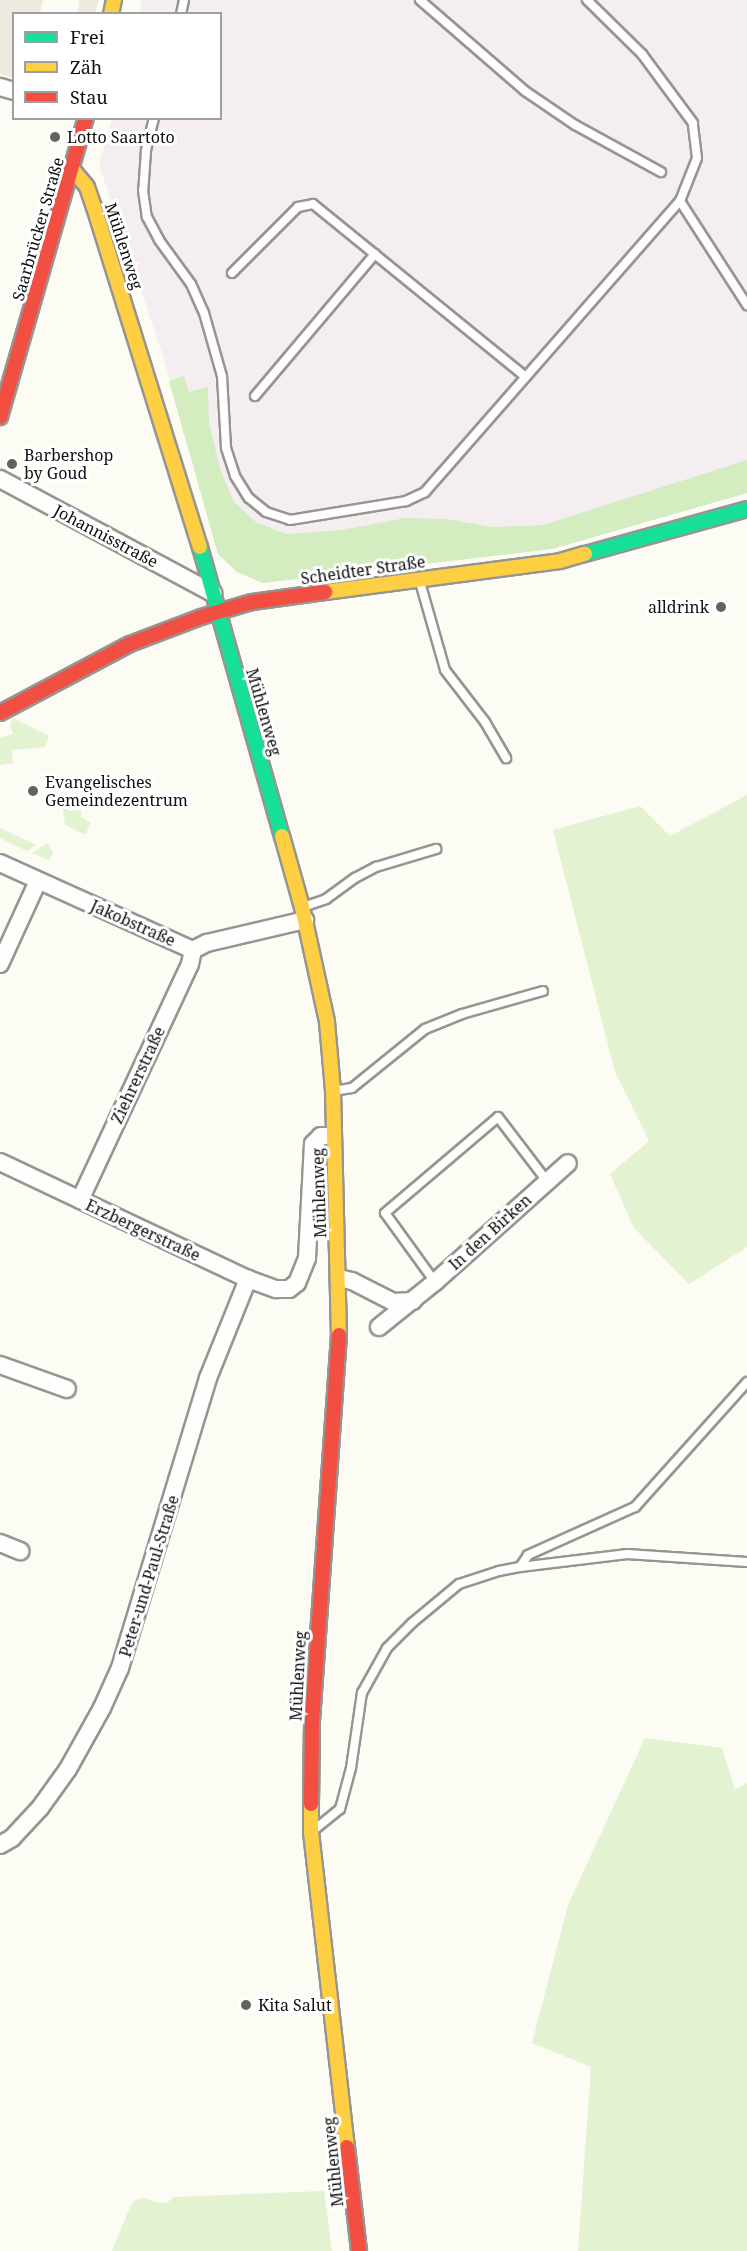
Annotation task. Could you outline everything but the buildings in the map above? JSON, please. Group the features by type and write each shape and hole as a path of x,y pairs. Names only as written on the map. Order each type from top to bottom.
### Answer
{"street":[{"name":"Saarbrücker Straße","path":"0,417 5,382 85,120"},
{"name":"Mühlenweg","path":"72,169 87,188 97,216 213,593 303,914 327,1022 333,1091 339,1337 312,1721 311,1832 359,2251"},
{"name":"Johannisstraße","path":"0,479 213,593"},
{"name":"Scheidter Straße","path":"0,713 98,659 218,611 252,602 560,561 747,509"},
{"name":"Jakobstraße","path":"0,863 193,950 207,943 303,914"},
{"path":"0,964 38,881"},
{"name":"Ziehrerstraße","path":"80,1200 190,964 193,950"},
{"name":"Erzbergerstraße","path":"0,1162 248,1279 276,1289 289,1288 297,1283 303,1274 307,1258 313,1143 321,1136 333,1136"},
{"name":"In den Birken","path":"379,1327 435,1282 567,1163"},
{"path":"339,1278 352,1281 393,1302 412,1301"},
{"name":"Peter-und-Paul-Straße","path":"0,1845 12,1838 40,1808 68,1769 102,1708 120,1668 208,1378 248,1279"},
{"path":"0,1365 67,1389"},
{"path":"0,1543 20,1551"}],"lane":[{"path":"420,0 525,91 575,125 661,172"},
{"path":"154,120 146,151 143,190 147,218 159,240 191,284 204,314 222,376 226,448 235,476 249,498 266,512 290,520 406,501 425,492 680,201 697,158 693,123 642,54 587,0"},
{"path":"680,201 747,305"},
{"path":"232,273 298,207 313,204 526,377"},
{"path":"255,396 375,254"},
{"path":"419,579 445,670 485,722 506,758"},
{"path":"303,914 355,878 376,867 436,849"},
{"path":"333,1091 352,1088 425,1029 462,1014 543,991"},
{"path":"435,1282 385,1213 498,1117 547,1181"},
{"path":"520,1567 528,1555 635,1507 747,1382"},
{"path":"311,1832 340,1809 351,1768 363,1693 387,1648 412,1623 459,1584 520,1567 627,1554 747,1562"}],"shaded area":[{"path":"0,0 43,0 40,12 12,12 12,78 0,74"},
{"path":"77,0 99,0 95,12 77,12 80,1"},
{"path":"142,0 747,0 747,493 552,549 263,583 237,572 218,554 163,356 99,165 112,120 222,120 222,12 139,12"}],"green space":[{"path":"184,376 189,392 208,387 209,423 220,469 234,502 256,522 286,534 342,530 405,518 446,519 493,527 543,525 747,460 747,493 552,549 263,583 237,572 218,554 169,381"},
{"path":"13,718 49,736 45,747 12,750 13,763 0,765 0,738 13,734 10,725"},
{"path":"747,795 747,1247 689,1284 634,1228 610,1174 649,1141 615,1072 553,830 640,806 670,836"},
{"path":"67,801 68,811 81,810 81,817 91,823 85,835 65,825 62,802"},
{"path":"0,828 36,845 27,851 0,838"},
{"path":"47,843 53,853 49,860 32,853"},
{"path":"645,1738 722,1748 735,1790 747,1783 747,2251 578,2251 591,2067 532,2043 568,1905"},
{"path":"324,2191 332,2251 112,2251 135,2200 144,2198 160,2203 168,2202 174,2197"}],"traffic: fast":[{"path":"585,554 747,509"},
{"path":"200,547 282,836"}],"traffic: slow":[{"path":"111,12 114,0"},
{"path":"72,169 87,187 94,207 200,547"},
{"path":"325,592 560,561 585,554"},
{"path":"282,836 302,907 327,1022 333,1091 339,1335"},
{"path":"311,1804 311,1832 347,2147"}],"traffic: jam":[{"path":"0,417 85,120"},
{"path":"0,713 130,644 201,617 252,602 325,592"},
{"path":"311,1804 312,1721 339,1335"},
{"path":"347,2147 359,2251"}],"place":[{"name":"Lotto Saartoto","path":"55,137"},
{"name":"Barbershop by Goud","path":"12,464"},
{"name":"alldrink","path":"721,607"},
{"name":"Evangelisches Gemeindezentrum","path":"33,791"},
{"name":"Kita Salut","path":"246,2005"}]}
